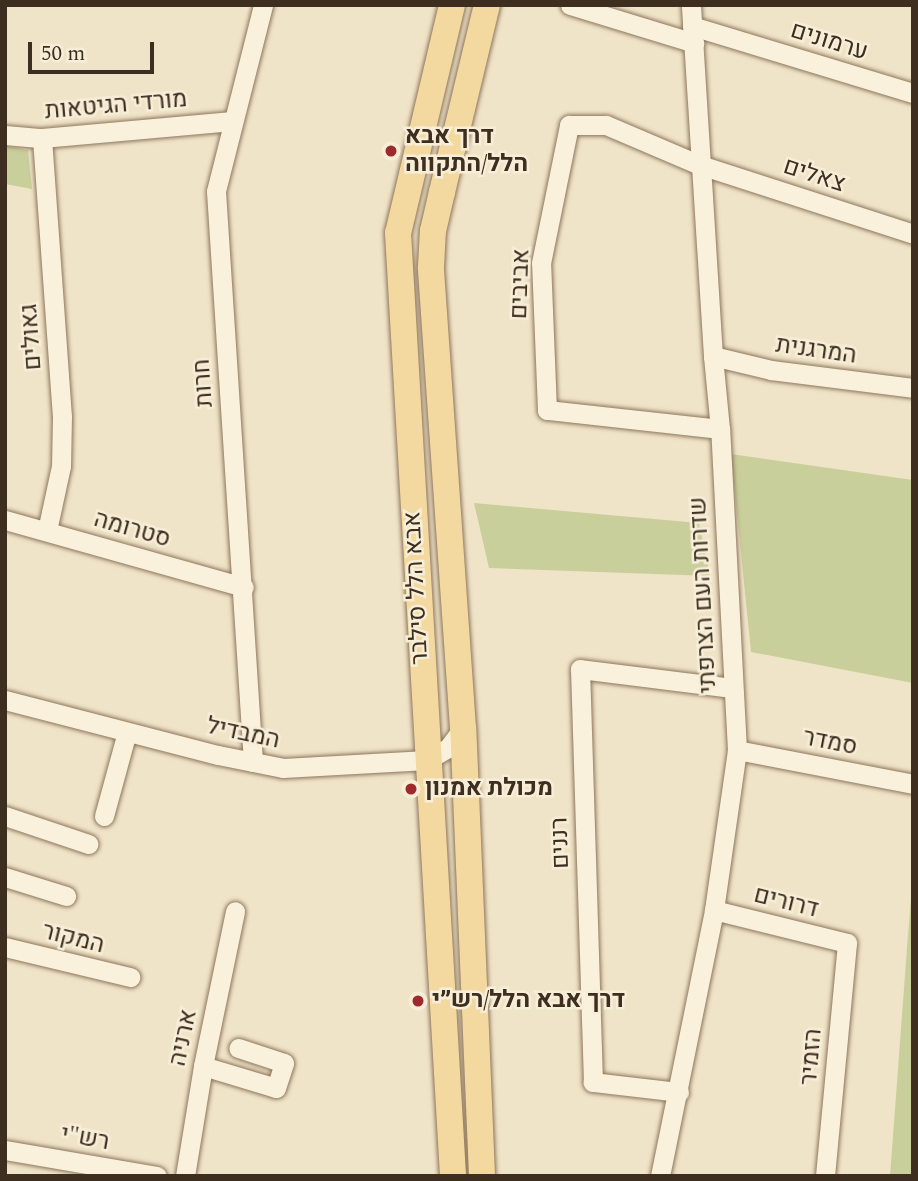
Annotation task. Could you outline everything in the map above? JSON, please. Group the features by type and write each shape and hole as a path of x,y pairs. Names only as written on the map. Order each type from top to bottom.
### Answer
{"main road":[{"name":"אבא הלל סילבר","path":"452,5 398,233 453,1176"},
{"name":"אבא הלל סילבר","path":"482,1176 463,727 432,267 439,205 487,5"}],"street":[{"name":"חרות","path":"253,762 244,587 216,212 219,173 263,5"},
{"name":"ערמונים","path":"570,5 913,93"},
{"name":"שדרות העם הצרפתי","path":"660,1176 714,910 737,750 720,429 691,5"},
{"name":"מורדי הגיטאות","path":"5,135 42,138 232,121"},
{"name":"אביבים","path":"700,165 606,125 569,125 541,263 547,410 720,429"},
{"name":"גאולים","path":"42,138 62,416 61,466 47,531"},
{"name":"צאלים","path":"700,165 913,233"},
{"name":"המרגנית","path":"713,356 771,370 913,388"},
{"name":"סטרומה","path":"5,520 244,587"},
{"name":"רננים","path":"679,1092 593,1082 580,669 733,688"},
{"name":"המבדיל","path":"5,700 283,768 427,760"},
{"path":"427,760 448,748 463,727"},
{"path":"104,816 127,732"},
{"name":"סמדר","path":"737,750 913,784"},
{"path":"5,817 88,844"},
{"path":"5,877 66,896"},
{"name":"דרורים","path":"714,910 847,943"},
{"name":"ארניה","path":"184,1176 203,1066 236,911"},
{"name":"הזמיר","path":"825,1176 847,943"},
{"name":"המקור","path":"5,947 130,977"},
{"path":"203,1066 276,1088 284,1063 239,1048"},
{"name":"רש\"י","path":"5,1150 157,1176"}],"green space":[{"path":"5,146 28,150 32,189 5,184"},
{"path":"731,454 913,480 913,683 751,652"},
{"path":"474,503 699,523 710,576 489,568"},
{"path":"913,873 913,1176 890,1176 907,948"}],"place":[{"name":"דרך אבא הלל/התקווה","path":"391,151"},
{"name":"מכולת אמנון","path":"411,789"},
{"name":"דרך אבא הלל/רש״י","path":"418,1001"}]}
